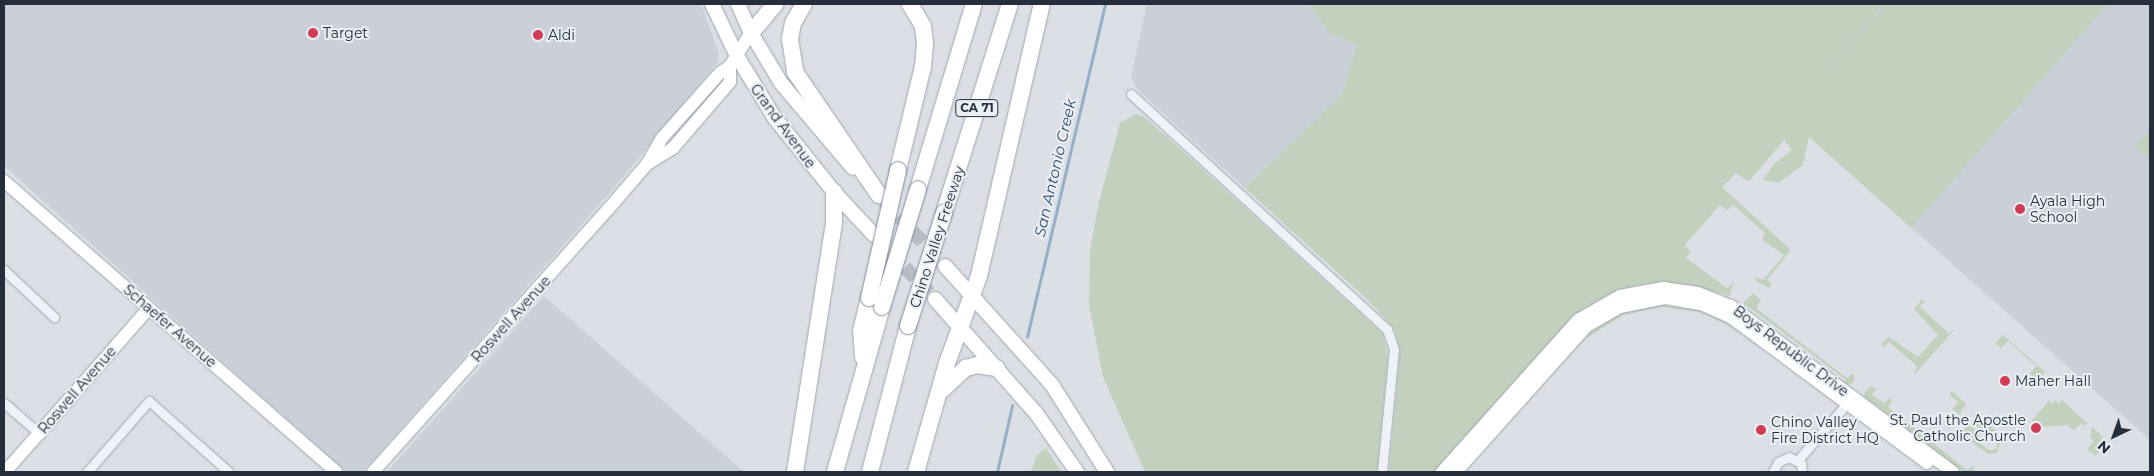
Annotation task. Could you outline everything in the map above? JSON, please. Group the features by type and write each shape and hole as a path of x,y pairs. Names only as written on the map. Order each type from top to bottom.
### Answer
{"highway":[{"path":"751,33 775,4"},
{"path":"804,4 793,24 790,38 795,72 881,197"},
{"path":"875,302 898,170 923,67 925,43 923,26 910,4"},
{"name":"CA 71","path":"835,472 863,369 875,302 918,189 974,4"},
{"name":"Chino Valley Freeway","path":"870,472 908,326 1010,4"},
{"path":"916,472 960,327 972,295 1042,4"},
{"path":"795,472 834,222 834,192"},
{"path":"939,394 966,368 977,365 997,368"}],"main road":[{"name":"Grand Avenue","path":"712,4 733,61 774,117 834,192 874,235"},
{"name":"Grand Avenue","path":"738,4 751,33 792,97 881,197"},
{"name":"Roswell Avenue","path":"373,472 647,164 673,148 730,82 733,61 751,33"},
{"name":"Schaefer Avenue","path":"4,181 336,472"},
{"path":"945,266 1045,376 1075,417 1107,472"},
{"name":"Boys Republic Drive","path":"1442,472 1578,320 1613,299 1643,290 1681,289 1722,302 1850,400 1939,472"},
{"path":"935,299 1036,413 1077,472"},
{"name":"Boys Republic Drive","path":"1456,472 1581,331 1612,311 1647,300 1685,300 1720,312 1953,472"},
{"name":"Roswell Avenue","path":"5,472 149,308"}],"street":[{"path":"1131,94 1387,330 1394,349 1382,472"},
{"path":"4,270 54,317"},
{"path":"1798,460 1850,400"},
{"path":"87,472 149,401 229,472"},
{"path":"4,403 40,434"},
{"path":"1773,472 1783,459 1798,460"},
{"path":"1798,460 1802,472"}],"shaded area":[{"path":"4,4 701,4 719,53 717,63 620,181 363,472 346,472 4,166"},
{"path":"1147,4 1309,4 1330,34 1357,45 1342,94 1245,188 1138,90 1131,76"},
{"name":"Ayala High School","path":"1885,4 2150,4 2150,440 1786,116"},
{"path":"544,296 744,472 387,472"}],"green space":[{"path":"1309,4 1885,4 1823,75 1887,4 2108,4 1911,228 1809,137 1803,165 1778,183 1763,180 1775,163 1792,150 1784,140 1751,179 1748,181 1736,173 1722,187 1791,250 1767,280 1772,284 1769,288 1756,281 1756,277 1763,280 1784,255 1762,240 1765,233 1733,205 1727,210 1720,205 1684,246 1691,251 1686,258 1727,288 1733,283 1730,296 1691,285 1661,282 1635,286 1600,299 1568,322 1434,472 1389,472 1400,350 1395,330 1370,302 1245,188 1342,94 1357,45 1330,34"},
{"path":"1135,114 1143,116 1177,146 1383,334 1388,355 1377,472 1145,472 1103,377 1089,305 1090,250 1099,202 1120,123"},
{"path":"2150,129 2150,160 2135,146"},
{"path":"1753,293 1761,300 1756,308 1847,378 1854,373 1854,382 1849,385 1845,383 1846,380 1769,322 1747,306 1744,307 1744,302"},
{"path":"1922,299 1924,301 1920,307 1949,333 1955,329 1914,375 1917,366 1889,342 1884,347 1881,344 1889,337 1918,357 1938,335 1914,309"},
{"path":"1661,305 1700,310 1722,320 1769,356 1724,323 1699,312 1661,307 1623,315 1585,339 1463,472 1590,331 1622,313"},
{"path":"2003,335 2045,372 2039,379 2045,388 2030,379 2033,377 2030,374 2036,366 2008,341 2001,348 1995,343"},
{"path":"1870,386 1876,389 1872,395 1884,403 1890,398 1892,401 1888,407 1967,470 1973,466 1974,472 1964,472 1865,397 1864,393"},
{"path":"1952,391 1966,404 1959,415 1952,409 1958,402 1949,395"},
{"path":"2055,400 2059,404 2062,400 2087,423 2085,426 2081,423 2074,431 2067,425 2037,427 2031,421 2049,401 2052,404"},
{"path":"1978,417 1997,431 1994,434 1988,429 1987,435 1971,421"},
{"path":"1969,424 1980,434 1976,440 1989,450 1996,449 1998,438 2002,438 1997,453 1988,454 1964,436 1963,431"},
{"path":"2092,427 2109,442 2095,456 2087,449 2094,441 2090,437"},
{"path":"1046,448 1062,472 1031,472 1037,455"}],"waterway":[{"name":"San Antonio Creek","path":"1027,337 1105,4"},
{"name":"San Antonio Creek","path":"997,472 1012,406"}],"tunnel":[{"path":"884,201 945,266"},
{"path":"876,237 935,299"}],"place":[{"name":"Target","path":"313,33"},
{"name":"Aldi","path":"538,35"},
{"name":"Ayala High School","path":"2020,209"},
{"name":"Maher Hall","path":"2005,381"},
{"name":"St. Paul the Apostle Catholic Church","path":"2036,428"},
{"name":"Chino Valley Fire District HQ","path":"1761,430"}]}
